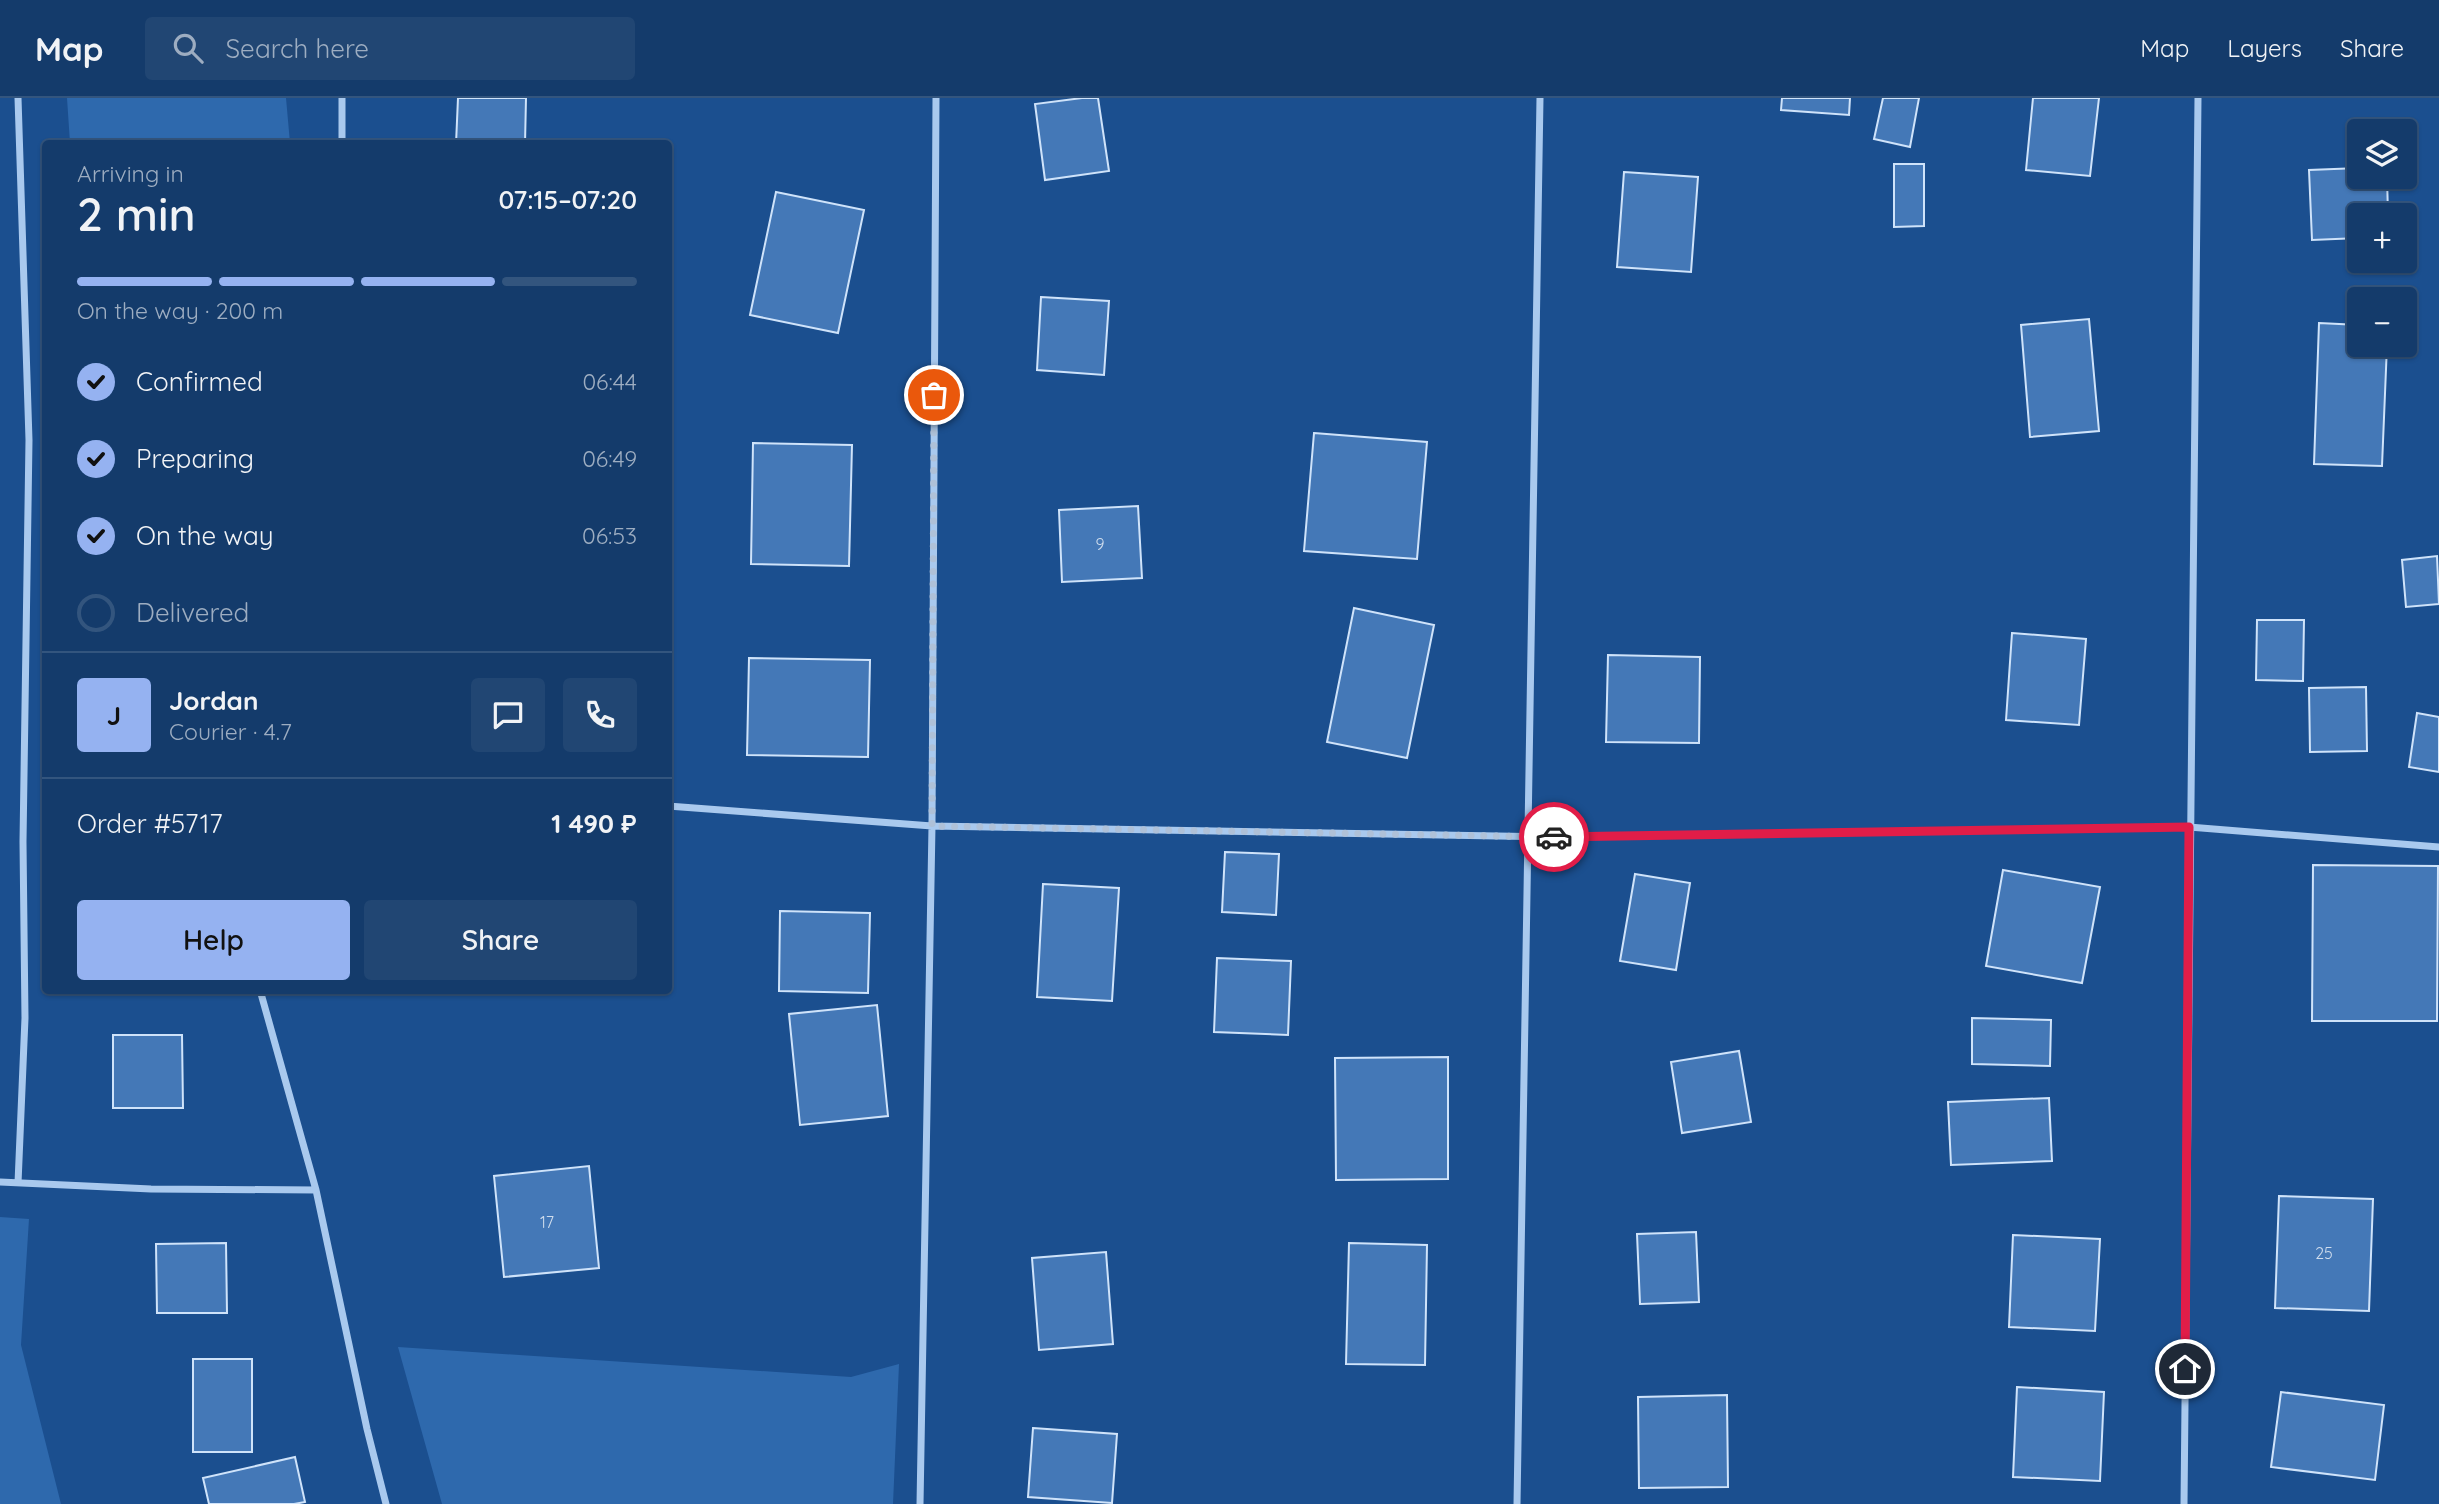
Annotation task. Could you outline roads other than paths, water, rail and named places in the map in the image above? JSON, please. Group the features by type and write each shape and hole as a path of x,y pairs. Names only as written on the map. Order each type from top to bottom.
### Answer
{"street":[{"path":"18,98 29,440 23,842 25,1018 18,1183"},
{"path":"342,98 342,140"},
{"path":"920,1504 932,826 936,98"},
{"path":"1517,1504 1540,98"},
{"path":"2184,1504 2198,98"},
{"path":"672,806 932,826 1528,836 1825,835 2189,827 2439,846"},
{"path":"261,994 316,1190 367,1429 386,1504"},
{"path":"0,1182 152,1189 316,1190"}]}
